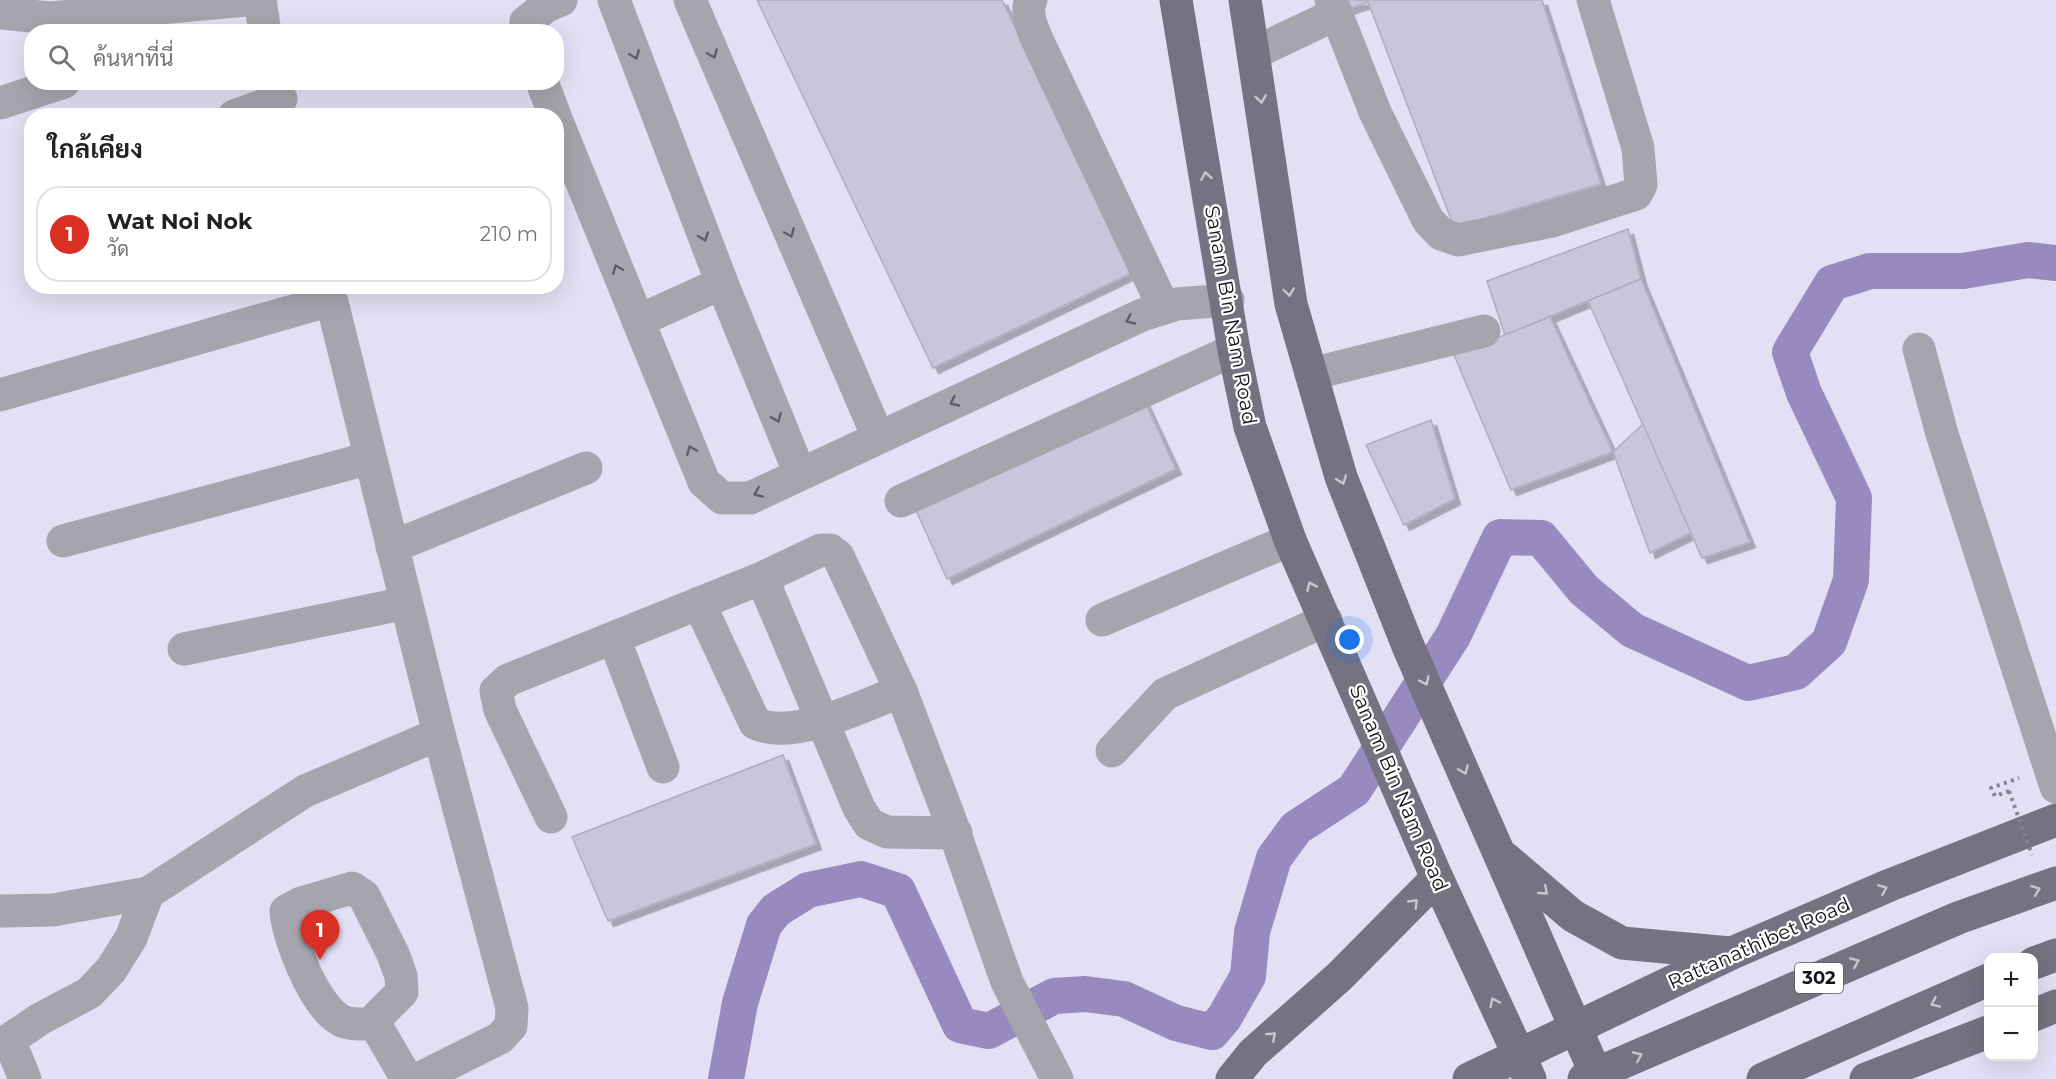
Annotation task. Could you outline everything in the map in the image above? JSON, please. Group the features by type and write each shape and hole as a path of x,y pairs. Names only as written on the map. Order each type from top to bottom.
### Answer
{"main road":[{"name":"Sanam Bin Nam Road","path":"1176,0 1228,300 1234,350 1250,427 1290,540 1437,878 1524,1067"},
{"path":"1245,0 1291,304 1341,477 1408,646 1441,716 1598,1079"},
{"name":"Rattanathibet Road","path":"1469,1079 1524,1067 1575,1027 1732,953 1890,885 2056,820"},
{"path":"1500,853 1573,916 1622,943 1732,953"},
{"path":"1232,1079 1253,1053 1339,977 1437,878"},
{"name":"302","path":"1584,1079 1958,918 2056,883"},
{"path":"2038,962 2056,955"},
{"path":"1763,1079 1984,982"},
{"path":"2038,1013 2056,1006"},
{"path":"1866,1079 1984,1034"}],"street":[{"path":"0,13 50,18 246,0"},
{"path":"260,0 264,24"},
{"path":"526,24 545,7 561,0"},
{"path":"614,0 722,284 800,474"},
{"path":"690,0 878,437"},
{"path":"1254,53 1333,7 1375,112 1428,220 1441,234 1458,240 1552,221 1636,194 1641,185 1638,148 1593,0"},
{"path":"1028,2 1032,27 1041,48 1164,308"},
{"path":"170,24 196,4"},
{"path":"0,103 40,90"},
{"path":"545,90 552,108"},
{"path":"257,108 282,99"},
{"path":"564,137 704,482 722,498 750,498 1142,315 1177,304 1228,300"},
{"path":"638,321 722,284"},
{"path":"0,395 327,294"},
{"path":"330,294 439,734 512,1008 511,1026 500,1038 418,1079"},
{"path":"1311,374 1484,331"},
{"path":"1919,349 2042,781"},
{"path":"901,501 1234,350"},
{"path":"63,542 370,458"},
{"path":"392,547 586,468"},
{"path":"1102,620 1290,540"},
{"path":"551,817 500,710 496,692 508,680 762,578 821,550 830,550 838,556 901,691 956,833 1007,981 1057,1079"},
{"path":"762,578 859,808 869,825 887,832 956,833"},
{"path":"184,649 406,603"},
{"path":"699,603 755,723 764,728 783,728 822,721 901,691"},
{"path":"1112,751 1165,694 1326,620"},
{"path":"614,638 663,767"},
{"path":"0,911 53,910 148,893 305,791 439,734"},
{"path":"25,1079 4,1043 40,1019 89,993 111,969 131,938 148,893"},
{"path":"375,1024 406,1079"}],"path":[{"path":"2009,791 1995,796 1991,788 2042,781"}],"building":[{"path":"757,0 1002,0 1132,273 933,368"},
{"path":"1339,0 1542,0 1601,184 1454,227 1368,2 1342,11"},
{"path":"1628,229 1641,279 1505,335 1487,281"},
{"path":"1641,279 1750,542 1702,558 1588,301"},
{"path":"1550,317 1613,452 1511,490 1454,355"},
{"path":"1144,400 1176,469 947,579 915,508"},
{"path":"1431,420 1455,499 1404,525 1366,445"},
{"path":"1643,424 1691,533 1650,553 1613,452"},
{"path":"783,755 816,844 608,921 572,837"}],"waterway":[{"path":"726,1079 740,1003 764,925 776,910 808,890 861,879 898,891 960,1025 989,1031 1054,996 1085,994 1124,999 1176,1023 1212,1032 1224,1018 1248,976 1252,932 1274,858 1296,828 1354,790 1453,636 1500,537 1541,538 1584,590 1632,630 1748,683 1796,672 1829,642 1851,580 1854,498 1804,393 1790,352 1832,283 1870,271 1963,271 2028,260 2056,263"}],"place":[{"name":"Wat Noi Nok","path":"320,960"}]}
